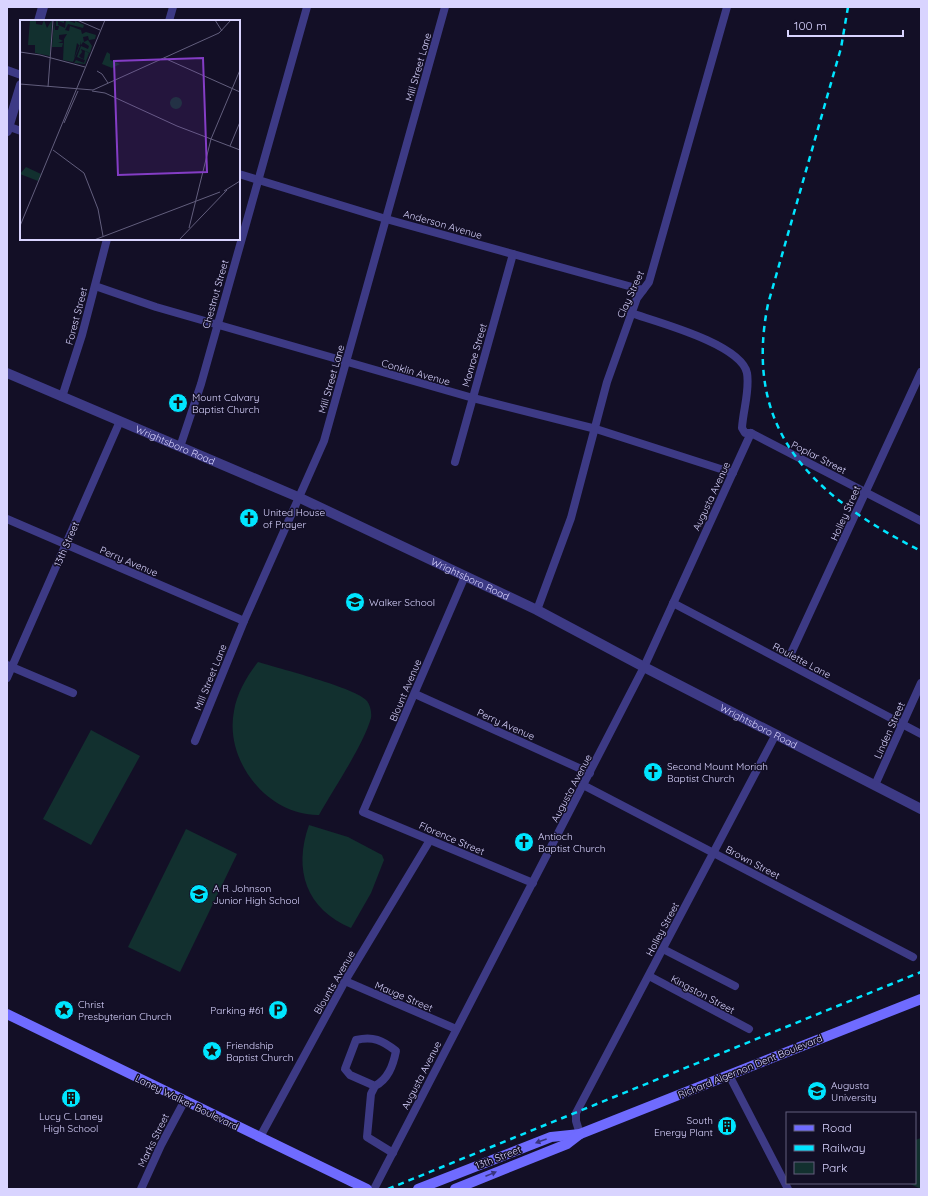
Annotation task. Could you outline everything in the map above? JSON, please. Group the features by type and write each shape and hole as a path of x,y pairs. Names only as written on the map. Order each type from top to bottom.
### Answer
{"main road":[{"name":"Richard Algernon Dent Boulevard","path":"580,1134 921,999"},
{"name":"Laney Walker Boulevard","path":"7,1014 367,1189"},
{"name":"13th Street","path":"418,1189 550,1137 580,1134"},
{"path":"455,1189 567,1144 580,1134"}],"street":[{"path":"39,20 43,7"},
{"path":"169,20 173,7"},
{"name":"Chestnut Street","path":"180,447 201,384 307,7"},
{"name":"Mill Street Lane","path":"195,741 244,621 324,441 446,7"},
{"name":"Clay Street","path":"537,610 571,518 596,429 607,382 631,313 648,282 728,7"},
{"path":"7,70 20,76"},
{"path":"20,88 7,128 20,131"},
{"name":"Anderson Avenue","path":"240,174 386,219 643,290"},
{"name":"Forest Street","path":"62,397 82,335 107,240"},
{"name":"Monroe Street","path":"455,462 513,254"},
{"name":"Conklin Avenue","path":"95,286 156,307 346,362 473,398 596,429 733,473"},
{"path":"631,313 715,343 731,352 739,360 747,372 747,396 742,428 745,433 751,433"},
{"name":"Holley Street","path":"787,662 921,372"},
{"name":"Wrightsboro Road","path":"7,373 298,497 537,610 644,667 921,808"},
{"name":"13th Street","path":"10,666 120,421"},
{"name":"Augusta Avenue","path":"374,1189 644,667 751,433"},
{"name":"Poplar Street","path":"751,433 921,521"},
{"name":"Perry Avenue","path":"7,519 244,621"},
{"name":"Blount Avenue","path":"363,812 465,576"},
{"name":"Roulette Lane","path":"673,603 921,734"},
{"path":"7,678 10,666 73,693"},
{"name":"Linden Street","path":"875,785 921,683"},
{"name":"Perry Avenue","path":"415,694 590,773"},
{"name":"Holley Street","path":"580,1134 576,1121 576,1113 776,734"},
{"name":"Brown Street","path":"583,785 913,957"},
{"name":"Florence Street","path":"363,812 533,883"},
{"name":"Blounts Avenue","path":"260,1137 344,981 430,840"},
{"path":"663,949 735,986"},
{"name":"Kingston Street","path":"649,976 749,1029"},
{"name":"Mauge Street","path":"344,981 456,1029"},
{"path":"374,1086 350,1075 344,1069 356,1040 368,1037 385,1043 396,1051 394,1062 384,1081 374,1086 371,1094 367,1137 393,1153"},
{"path":"729,1075 788,1189"},
{"name":"Marks Street","path":"141,1189 161,1145 185,1100"}],"green space":[{"path":"258,662 348,690 360,696 369,704 371,718 362,741 319,815 300,813 283,806 267,796 254,782 243,766 236,748 233,730 235,704 243,685"},
{"path":"91,730 140,756 91,845 43,819"},
{"path":"309,825 348,837 382,855 384,860 371,893 351,928 336,920 323,910 314,899 307,886 303,872 302,857 304,842"},
{"path":"186,829 237,854 180,972 128,947"},
{"path":"921,1138 921,1189 910,1184 916,1184 916,1140"}],"railway":[{"path":"848,7 841,48 768,304 763,349 766,389 777,425 795,456 819,483 849,508 883,530 921,551"},
{"path":"388,1189 921,972"}],"place":[{"name":"Mount Calvary Baptist Church","path":"178,403"},
{"name":"United House of Prayer","path":"249,518"},
{"name":"Walker School","path":"355,602"},
{"name":"Second Mount Moriah Baptist Church","path":"653,772"},
{"name":"Antioch Baptist Church","path":"524,842"},
{"name":"A R Johnson Junior High School","path":"199,894"},
{"name":"Christ Presbyterian Church","path":"64,1010"},
{"name":"Parking #61","path":"278,1010"},
{"name":"Friendship Baptist Church","path":"212,1051"},
{"name":"Augusta University","path":"817,1091"},
{"name":"Lucy C. Laney High School","path":"71,1098"},
{"name":"South Energy Plant","path":"727,1126"}]}
